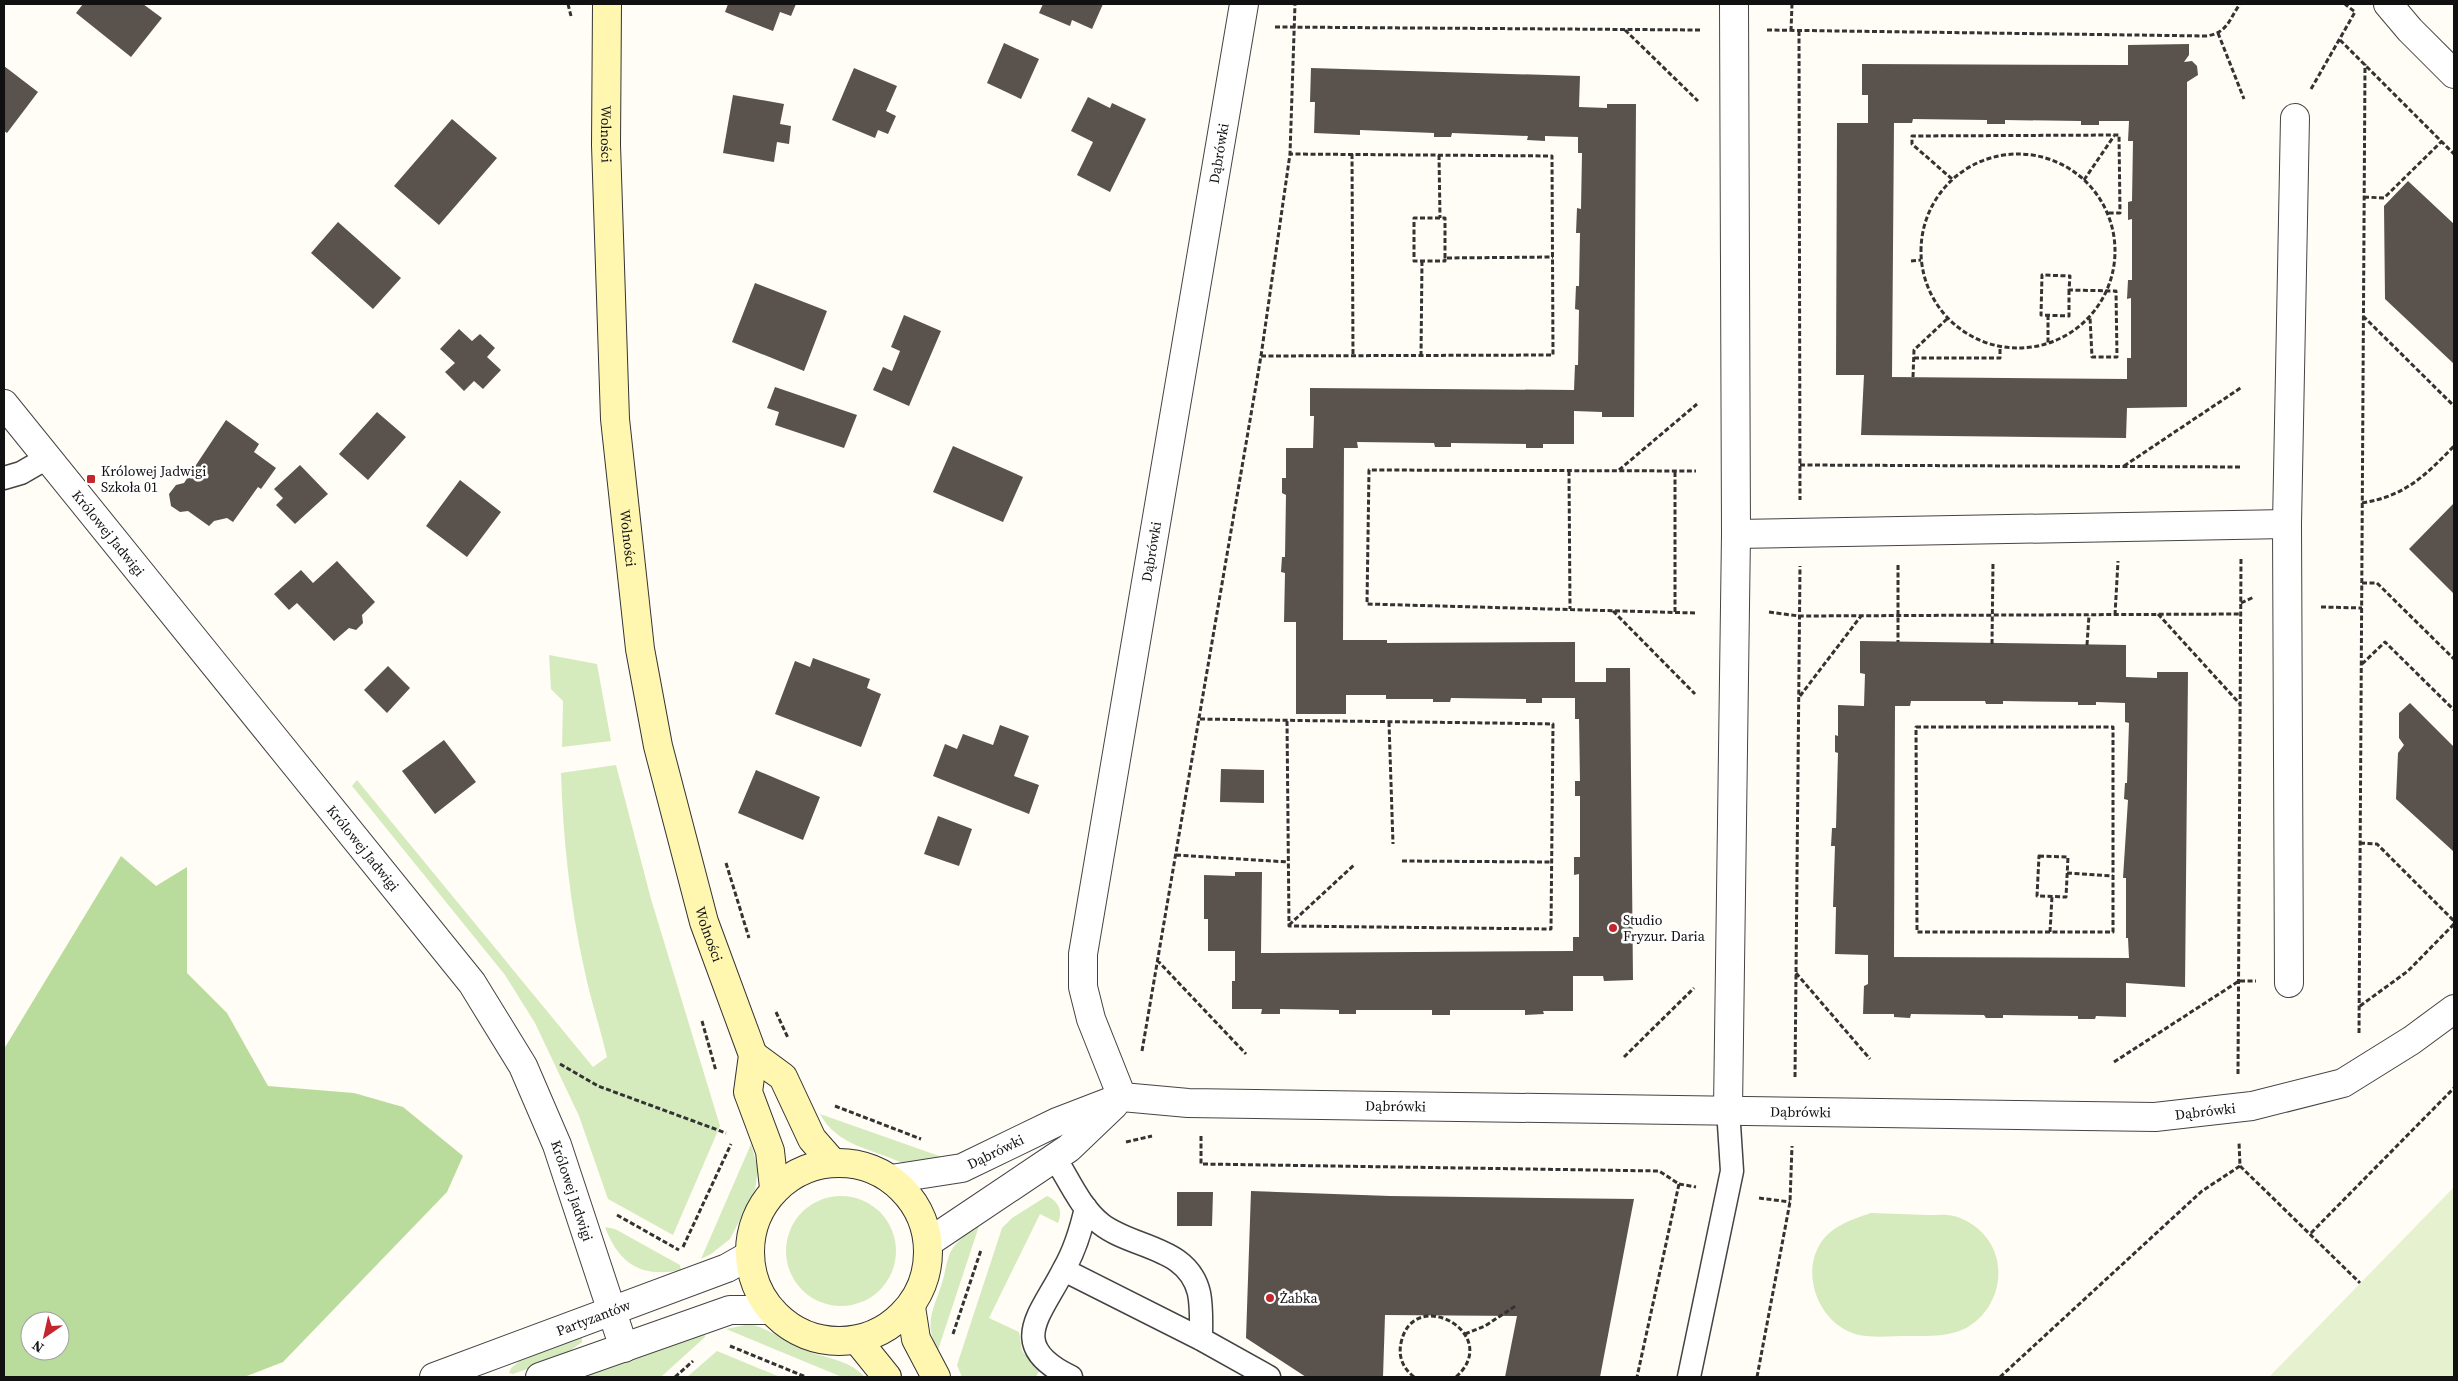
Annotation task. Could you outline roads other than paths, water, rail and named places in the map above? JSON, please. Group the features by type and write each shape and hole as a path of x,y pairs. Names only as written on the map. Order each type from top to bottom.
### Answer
{"main road":[{"name":"Wolności","path":"607,4 606,145 615,419 640,649 658,746 704,922 753,1055 748,1092 770,1151 774,1188"},
{"path":"753,1055 783,1077 812,1139 833,1163"},
{"path":"833,1163 864,1166 891,1179 910,1196 922,1218 929,1242 929,1264 923,1287 911,1307 896,1322 878,1334 858,1341 827,1342 798,1332 771,1310 761,1296 752,1277 750,1255 752,1229 763,1204 774,1188 803,1170 833,1163"},
{"path":"911,1307 916,1339 936,1377"},
{"path":"858,1341 887,1377"}],"street":[{"path":"1728,1109 1736,534 1734,4"},
{"path":"2388,4 2410,30 2454,74"},
{"name":"Dąbrówki","path":"1122,1097 1091,1019 1083,987 1083,954 1242,14"},
{"path":"2289,983 2287,524 2295,118"},
{"name":"Królowej Jadwigi","path":"4,404 472,983 523,1066 557,1145 624,1348"},
{"path":"1736,534 2287,524"},
{"name":"Dąbrówki","path":"891,1179 962,1168 1057,1122 1122,1097 1188,1103 1728,1109 2155,1117 2237,1108 2343,1083 2412,1040 2454,1009"},
{"path":"929,1242 1070,1148 1122,1097"},
{"name":"Partyzantów","path":"451,1374 612,1310 727,1268 750,1255"},
{"path":"540,1377 730,1310 771,1310"}],"lane":[{"path":"4,478 21,473 47,458"},
{"path":"1689,1377 1732,1171 1728,1109"},
{"path":"1055,1158 1086,1208 1111,1231 1158,1250 1186,1267 1196,1281 1200,1296 1201,1339"},
{"path":"1071,1377 1053,1368 1044,1360 1037,1350 1033,1337 1038,1312 1064,1270 1080,1236 1086,1208"},
{"path":"1064,1270 1201,1339 1269,1377"}],"place":[{"name":"Królowej Jadwigi Szkoła 01","path":"91,479"},
{"name":"Studio Fryzur. Daria","path":"1613,928"},
{"name":"Żabka","path":"1270,1298"}]}
